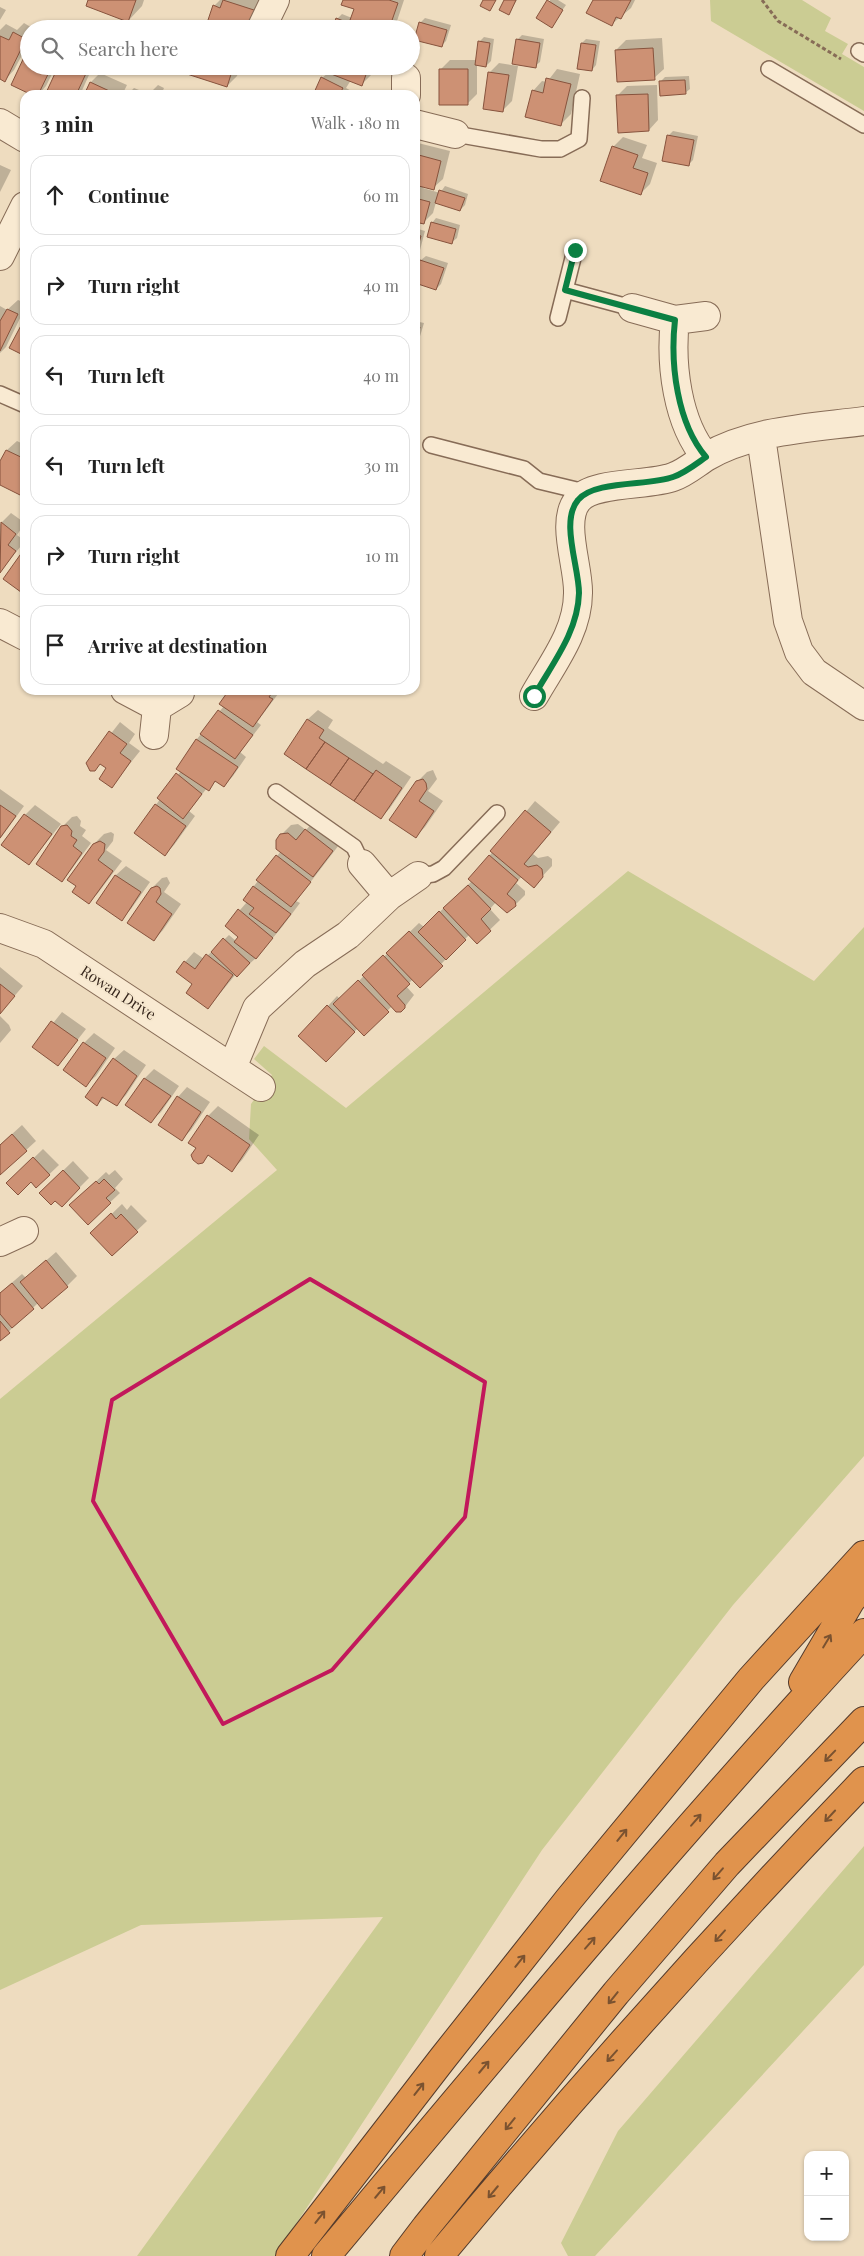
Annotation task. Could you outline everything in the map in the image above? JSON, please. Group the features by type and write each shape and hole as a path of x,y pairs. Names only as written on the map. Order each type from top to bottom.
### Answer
{"highway":[{"path":"290,2256 569,1899 750,1679 864,1555"},
{"path":"776,1728 852,1600 864,1586"},
{"path":"326,2256 516,2028 776,1728 864,1633"},
{"path":"404,2256 456,2189 659,1943 727,1864 864,1721"},
{"path":"438,2256 509,2172 622,2045 864,1781"}],"street":[{"path":"265,20 275,0"},
{"path":"0,123 20,135"},
{"path":"420,125 455,134"},
{"path":"0,256 20,216"},
{"path":"632,308 675,320 706,316"},
{"path":"675,320 673,339 682,412 688,432 706,457"},
{"path":"534,696 571,632 577,611 579,592 572,544 571,515 578,499 589,493 614,486 653,482 674,477 706,457 734,443 786,431 864,421"},
{"path":"761,437 788,621 799,652 814,672 864,706"},
{"path":"0,623 20,633"},
{"path":"134,695 157,707"},
{"path":"157,707 177,695"},
{"path":"154,735 157,707"},
{"path":"362,864 389,896"},
{"path":"232,1068 257,1008 305,964 348,935 389,896 418,876"},
{"name":"Rowan Drive","path":"0,928 44,944 261,1087"},
{"path":"0,1242 24,1231"}],"lane":[{"path":"769,69 864,124"},
{"path":"455,134 541,149 560,149 579,139 582,98"},
{"path":"558,318 575,250"},
{"path":"565,290 632,308"},
{"path":"0,394 20,403"},
{"path":"431,445 524,469 540,481 589,493"},
{"path":"276,792 354,847 362,864"},
{"path":"418,876 433,874 444,868 498,814"}],"path":[{"path":"762,0 778,21 848,64"}],"highlighted area":[{"path":"310,1279 485,1382 465,1517 332,1670 223,1724 93,1501 112,1400"}],"green space":[{"path":"710,0 802,0 831,18 825,31 848,44 842,54 864,67 864,111 711,21"},
{"path":"628,871 814,981 864,927 864,1456 733,1605 542,1850 275,2256 137,2256 383,1917 141,1925 0,1990 0,1399 277,1170 249,1139 251,1104 272,1075 254,1059 264,1046 346,1108"},
{"path":"864,1846 864,1965 595,2256 568,2256 561,2243 618,2131"}],"building":[{"path":"88,0 136,0 129,20 123,20 86,6"},
{"path":"223,0 257,11 254,20 208,20 213,5 220,8"},
{"path":"343,0 389,0 398,3 392,20 350,20 354,9 341,5"},
{"path":"483,0 496,0 490,11 480,6"},
{"path":"504,0 516,0 509,15 499,10"},
{"path":"547,0 563,10 552,28 536,18"},
{"path":"593,0 631,0 621,19 616,17 612,26 586,13"},
{"path":"420,22 447,30 442,47 420,42"},
{"path":"13,32 20,36 20,51 5,82 0,79 0,36 9,40"},
{"path":"516,39 540,43 536,68 512,64"},
{"path":"478,41 490,43 486,67 475,65"},
{"path":"581,43 596,45 592,71 577,69"},
{"path":"653,48 655,80 617,82 615,50"},
{"path":"20,66 20,75 48,75 40,90 22,90 11,85"},
{"path":"439,69 468,69 468,105 439,105"},
{"path":"488,72 509,75 503,112 483,109"},
{"path":"54,75 85,75 78,90 47,90"},
{"path":"190,75 231,75 227,87"},
{"path":"334,75 366,75 362,86"},
{"path":"321,77 343,88 342,90 315,90"},
{"path":"546,78 571,84 561,126 525,117 532,90 543,93"},
{"path":"685,80 686,94 660,96 659,81"},
{"path":"90,82 107,90 86,90"},
{"path":"648,94 649,131 618,133 616,95"},
{"path":"667,135 694,140 689,166 662,161"},
{"path":"612,146 638,155 633,168 648,173 641,195 600,181"},
{"path":"420,155 441,161 434,190 420,186"},
{"path":"439,190 465,198 460,211 435,203"},
{"path":"420,199 430,202 424,224 420,223"},
{"path":"431,222 456,229 452,244 427,237"},
{"path":"420,260 444,268 436,290 420,285"},
{"path":"7,309 18,314 0,351 0,321"},
{"path":"20,327 20,354 9,348"},
{"path":"6,450 20,457 20,495 0,485 0,461"},
{"path":"1,522 16,534 8,545 16,551 0,573"},
{"path":"20,555 20,591 3,579"},
{"path":"225,695 270,695 269,697 273,699 253,727 219,704"},
{"path":"218,710 253,735 235,759 200,734"},
{"path":"307,719 324,730 319,738 325,742 306,769 284,754"},
{"path":"109,731 127,744 120,753 131,761 112,788 99,779 106,768 100,764 95,771 90,771 86,763"},
{"path":"196,739 238,767 224,787 215,781 209,791 176,769"},
{"path":"325,742 349,758 330,785 306,769"},
{"path":"349,758 373,774 354,801 330,785"},
{"path":"376,770 402,788 381,819 354,801"},
{"path":"176,773 202,794 183,819 157,798"},
{"path":"423,779 427,789 419,801 434,811 416,838 389,820 416,781"},
{"path":"155,804 186,826 165,856 134,833"},
{"path":"0,805 16,816 0,838"},
{"path":"525,810 551,832 524,864 528,867 537,865 542,869 543,877 534,888 490,851"},
{"path":"24,814 52,834 29,865 1,845"},
{"path":"67,825 72,831 71,836 77,840 73,846 82,853 62,882 36,864 61,826"},
{"path":"305,829 333,851 313,877 276,849 276,840 280,834 288,833 296,840"},
{"path":"100,841 105,844 104,852 98,860 113,871 89,904 72,892 76,886 67,880 93,844"},
{"path":"276,855 311,882 291,907 256,880"},
{"path":"489,855 518,880 507,894 515,901 516,906 507,913 468,879"},
{"path":"115,875 141,892 122,921 96,903"},
{"path":"468,885 491,909 481,919 491,931 477,944 443,908"},
{"path":"157,886 160,888 161,894 156,902 172,914 154,941 127,923 151,888"},
{"path":"253,886 291,914 276,933 249,914 254,908 243,900"},
{"path":"238,909 273,938 256,959 234,942 238,937 225,926"},
{"path":"439,911 466,940 446,960 418,932"},
{"path":"409,931 443,966 420,988 386,953"},
{"path":"223,938 250,963 237,977 211,952"},
{"path":"206,954 233,975 208,1009 186,993 192,984 176,972 184,961 195,969"},
{"path":"383,955 410,984 397,996 405,1005 401,1012 396,1012 362,975"},
{"path":"358,980 389,1012 364,1036 333,1004"},
{"path":"0,984 15,996 0,1014"},
{"path":"327,1005 355,1032 326,1062 298,1036"},
{"path":"51,1021 78,1040 58,1066 32,1047"},
{"path":"83,1042 106,1058 86,1087 63,1070"},
{"path":"113,1058 137,1076 117,1106 102,1097 97,1106 85,1097"},
{"path":"144,1078 171,1096 151,1123 125,1105"},
{"path":"177,1096 201,1112 182,1141 158,1125"},
{"path":"207,1115 250,1145 232,1172 208,1155 203,1163 198,1164 193,1160 191,1155 196,1148 188,1143"},
{"path":"12,1134 27,1151 0,1175 0,1145"},
{"path":"33,1157 50,1175 36,1188 31,1182 18,1195 6,1183"},
{"path":"63,1170 80,1188 62,1207 55,1201 51,1205 39,1193"},
{"path":"104,1179 115,1190 106,1198 111,1203 88,1225 69,1205 96,1181 99,1184"},
{"path":"111,1213 116,1219 121,1214 138,1232 112,1256 90,1233"},
{"path":"46,1260 68,1287 42,1309 20,1282"},
{"path":"12,1283 34,1309 12,1328 0,1314 0,1293"},
{"path":"0,1321 10,1333 0,1341"}],"route":[{"path":"534,696 571,632 577,611 579,592 572,544 571,515 578,499 593,490 653,482 674,477 706,457 696,446 688,432 682,412 673,339 675,320 565,290 575,250"}]}
